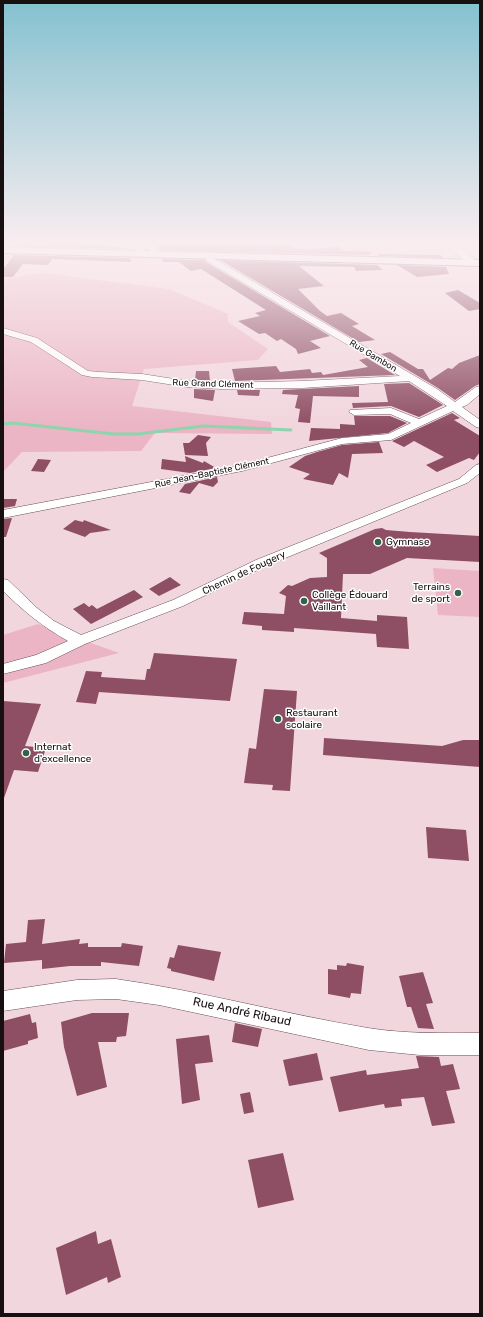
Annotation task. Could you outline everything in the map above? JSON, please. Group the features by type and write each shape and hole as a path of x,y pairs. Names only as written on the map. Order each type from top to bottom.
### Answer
{"street":[{"name":"Rue Gambon","path":"285,303 433,391 480,425"},
{"name":"Rue Grand Clément","path":"3,331 34,340 85,373 95,376 137,377 169,382 234,386 410,378"},
{"name":"Rue Jean-Baptiste Clément","path":"3,514 242,468 342,441 391,437 418,422 463,403 480,388"},
{"path":"354,412 391,411 418,422"},
{"name":"Chemin de Fougery","path":"3,669 41,659 80,641 178,603 261,564 463,481 480,467"},
{"path":"3,583 32,611 49,624 80,641"},
{"name":"Rue André Ribaud","path":"3,1000 77,990 116,989 159,995 370,1039 420,1044 480,1044"}],"shaded area":[{"path":"3,303 203,303 228,314 228,322 268,349 258,360 144,369 132,406 271,422 272,434 155,433 141,451 22,452 3,472"},
{"name":"Terrains de sport","path":"433,568 480,571 480,617 438,615"},
{"path":"38,624 119,653 3,683 3,635"}],"building":[{"path":"256,303 275,303 330,336 310,341 321,348 298,354 296,349 281,339 277,341 265,333 259,334 238,321 260,316 255,313 266,310"},
{"path":"294,303 312,303 327,316 341,313 359,324 352,326 375,340 359,342"},
{"path":"459,303 480,303 480,309 469,311"},
{"path":"390,352 418,369 423,369 430,380 448,368 452,369 459,363 480,355 480,384 455,400 438,388 381,354"},
{"path":"367,358 395,375 235,381 232,369 276,366 280,372 310,369 312,373 321,372 323,375 368,367 359,360"},
{"path":"196,371 209,371 210,381 195,380"},
{"path":"409,383 443,405 419,417 391,406 353,408 352,403 388,402 384,384"},
{"path":"359,386 359,397 313,396 310,423 298,422 300,409 295,408 298,395 282,394 283,390"},
{"path":"194,389 215,390 213,401 194,398"},
{"path":"237,390 260,390 259,396 238,395"},
{"path":"452,413 460,418 454,420 480,436 480,452 474,460 469,458 437,472 426,465 444,457 414,441 404,447 392,441"},
{"path":"354,416 390,416 407,423 388,433 309,441 311,428 340,429 340,424 355,425"},
{"path":"198,435 211,437 206,443 208,456 185,455 183,443 189,443"},
{"path":"379,442 383,453 352,454 348,478 339,473 333,485 303,479 310,474 289,467 305,456 342,445"},
{"path":"185,456 203,463 204,461 216,468 190,473 161,469 162,459 186,462"},
{"path":"38,459 51,460 44,472 31,471"},
{"path":"217,477 218,482 213,487 199,483 190,494 179,492 185,484"},
{"path":"3,499 17,499 15,506 3,508"},
{"path":"12,518 6,537 3,537 3,519"},
{"path":"75,520 83,522 84,520 111,530 90,533 85,537 63,529"},
{"path":"382,528 386,530 410,532 480,536 480,562 407,558 370,574 343,574 341,618 377,621 377,615 407,617 409,649 377,647 376,634 294,628 294,632 262,630 262,626 242,624 244,612 284,614 286,596 279,593 288,585 292,586 310,578 327,577 327,558 319,553 375,529"},
{"path":"170,577 181,585 159,596 149,589"},
{"path":"134,590 143,597 91,624 73,609 84,603 89,607 92,605 97,609"},
{"path":"154,653 237,659 230,701 99,692 96,704 76,702 86,671 102,672 101,677 145,680 147,669 150,669"},
{"name":"Restaurant scolaire","path":"264,689 297,691 290,791 272,790 273,785 244,783 249,748 256,749"},
{"name":"Internat d'excellence","path":"3,701 41,704 25,746 46,748 38,772 14,770 4,798"},
{"path":"324,738 442,746 463,740 480,740 480,767 323,755"},
{"path":"426,827 466,830 469,861 428,858"},
{"path":"45,919 42,944 80,939 79,944 88,943 88,947 121,947 122,943 143,946 139,966 101,962 101,966 70,966 42,969 42,960 4,963 6,944 26,942 28,920"},
{"path":"178,945 221,952 214,981 171,971 171,969 167,968 170,957 174,958"},
{"path":"347,963 364,966 361,994 351,993 350,998 328,994 328,969 337,970 337,965 346,966"},
{"path":"423,972 433,1003 426,1004 434,1029 418,1028 411,1007 407,1007 399,976"},
{"path":"92,1013 129,1013 126,1036 117,1037 116,1042 98,1042 107,1087 77,1096 64,1047 61,1022"},
{"path":"30,1014 32,1023 36,1022 38,1038 28,1041 28,1044 3,1051 3,1021"},
{"path":"235,1023 262,1029 258,1047 232,1042"},
{"path":"209,1035 213,1062 195,1064 200,1100 182,1104 176,1039"},
{"path":"317,1053 323,1080 289,1086 283,1060"},
{"path":"416,1056 439,1057 441,1066 453,1064 460,1089 446,1091 455,1123 432,1126 424,1097 401,1099 402,1106 385,1108 384,1104 339,1112 330,1077 366,1070 367,1075 419,1068"},
{"path":"250,1092 254,1112 244,1114 240,1094"},
{"path":"283,1153 294,1200 258,1208 248,1160"},
{"path":"96,1231 98,1244 111,1239 121,1277 108,1283 107,1277 66,1295 56,1248"}],"waterway":[{"path":"3,424 13,423 114,434 138,434 203,426 291,430"}],"place":[{"name":"Gymnase","path":"378,542"},
{"name":"Terrains de sport","path":"458,593"},
{"name":"Collège Édouard Vaillant","path":"304,601"},
{"name":"Restaurant scolaire","path":"278,719"},
{"name":"Internat d'excellence","path":"26,753"}]}
